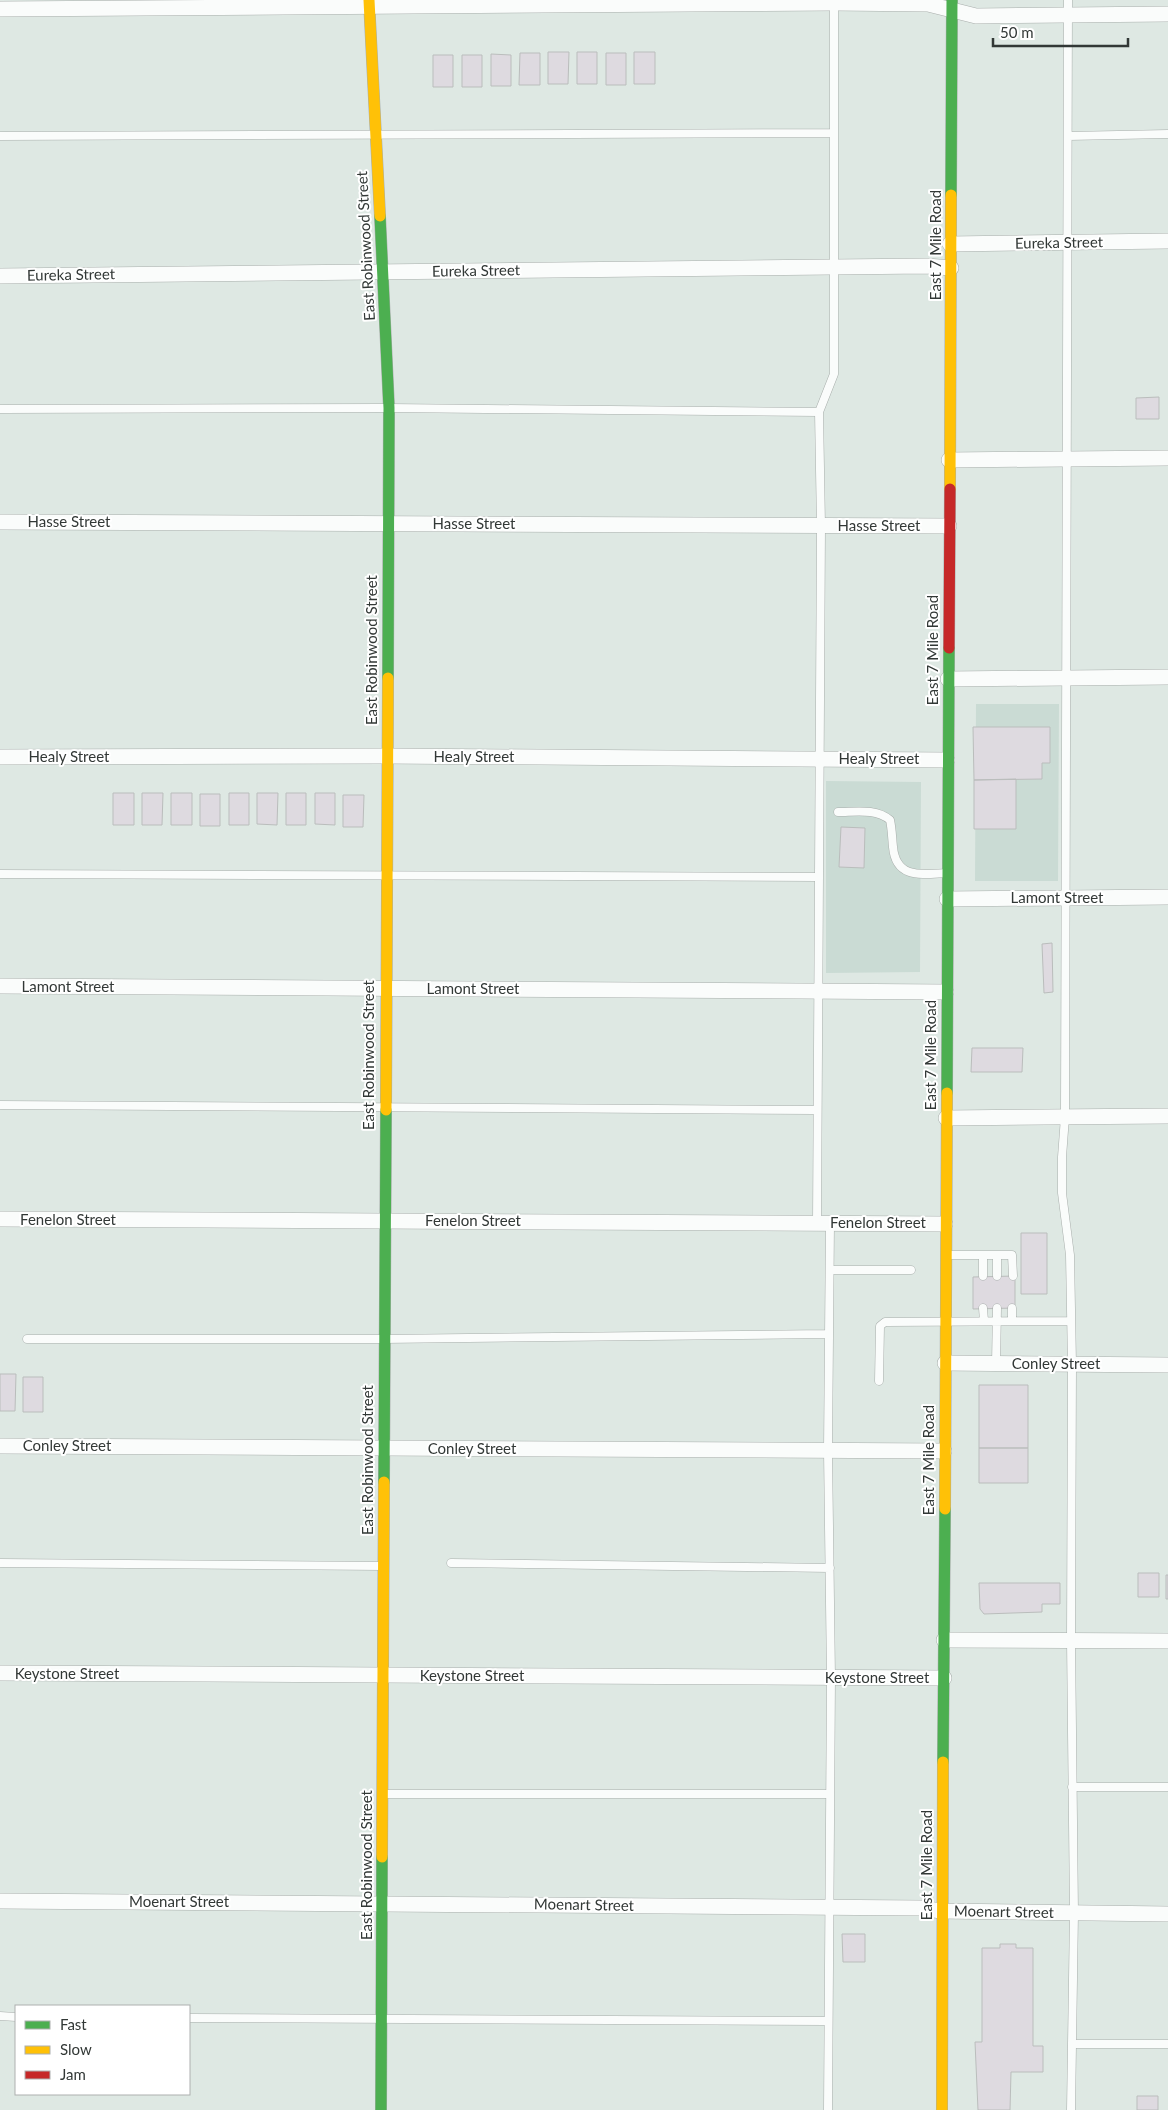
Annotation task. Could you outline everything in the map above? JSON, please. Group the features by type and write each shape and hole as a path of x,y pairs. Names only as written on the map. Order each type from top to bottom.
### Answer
{"street":[{"path":"0,10 369,3 834,2 952,5 976,16 1068,7 1168,14"},
{"name":"East Robinwood Street","path":"369,3 389,408 384,989 381,2110"},
{"name":"East 7 Mile Road","path":"942,2110 941,1911 944,1678 952,5"},
{"name":"Eureka Street","path":"950,244 1168,242"},
{"name":"Eureka Street","path":"0,276 927,266 951,268"},
{"path":"949,460 1168,458"},
{"name":"Hasse Street","path":"0,522 949,526"},
{"path":"948,679 1168,677"},
{"name":"Healy Street","path":"0,757 386,756 948,760"},
{"name":"Lamont Street","path":"947,899 1168,897"},
{"name":"Lamont Street","path":"0,986 946,992"},
{"path":"946,1118 1168,1116"},
{"name":"Fenelon Street","path":"0,1220 945,1224"},
{"name":"Conley Street","path":"945,1364 1168,1364"},
{"name":"Conley Street","path":"0,1446 944,1451"},
{"path":"944,1640 1168,1641"},
{"name":"Keystone Street","path":"0,1674 944,1678"},
{"name":"Moenart Street","path":"0,1901 920,1908 941,1911 1168,1914"}],"lane":[{"path":"828,2110 831,1678 828,1451 830,1270 823,1223 818,1110 821,526 819,412 834,374 834,2"},
{"path":"1068,7 1065,1117 1062,1193 1070,1256 1072,1364 1070,1640 1074,1913 1071,2110"},
{"path":"0,136 834,133"},
{"path":"1068,136 1168,134"},
{"path":"0,409 389,408 819,412"},
{"path":"838,812 874,812 883,814 890,820 893,849 898,865 907,872 947,874"},
{"path":"0,874 819,878"},
{"path":"0,1105 818,1110"},
{"path":"945,1255 1012,1255 1013,1276"},
{"path":"983,1255 983,1276"},
{"path":"997,1255 997,1276"},
{"path":"830,1270 911,1270"},
{"path":"983,1308 984,1322"},
{"path":"996,1364 997,1308"},
{"path":"1012,1308 1012,1321"},
{"path":"880,1381 880,1326 882,1323 1071,1321"},
{"path":"27,1339 383,1339 829,1334"},
{"path":"0,1563 383,1566"},
{"path":"451,1563 830,1568"},
{"path":"1072,1787 1168,1787"},
{"path":"382,1794 830,1794"},
{"path":"0,2016 15,2017"},
{"path":"190,2018 828,2021"},
{"path":"1072,2044 1168,2044"}],"shaded area":[{"path":"976,704 1059,704 1058,881 975,881"},
{"path":"826,781 921,782 920,972 826,973"}],"building":[{"path":"548,52 569,52 568,84 548,84"},
{"path":"577,52 597,52 597,84 577,84"},
{"path":"634,52 655,52 655,84 634,84"},
{"path":"520,53 540,53 540,85 519,85"},
{"path":"606,53 626,53 626,85 606,85"},
{"path":"491,54 511,55 511,86 491,86"},
{"path":"433,55 453,55 453,87 433,87"},
{"path":"462,55 482,55 482,87 462,87"},
{"path":"1159,397 1159,419 1136,419 1136,398"},
{"path":"973,727 1050,727 1050,763 1042,763 1042,779 974,780"},
{"path":"1016,779 1016,829 974,829 974,780"},
{"path":"113,793 134,793 134,825 113,825"},
{"path":"142,793 163,793 162,825 142,825"},
{"path":"171,793 192,793 192,825 171,825"},
{"path":"229,793 249,793 249,825 229,825"},
{"path":"257,793 278,793 277,825 257,824"},
{"path":"286,793 306,793 306,825 286,825"},
{"path":"315,793 335,793 335,825 315,824"},
{"path":"200,794 220,794 220,826 200,826"},
{"path":"343,795 364,795 363,827 343,827"},
{"path":"841,827 865,828 864,868 839,867"},
{"path":"1052,943 1053,992 1044,993 1042,944"},
{"path":"972,1048 1023,1048 1022,1072 971,1072"},
{"path":"1021,1233 1047,1233 1047,1294 1021,1294"},
{"path":"1015,1276 1015,1308 973,1309 973,1277"},
{"path":"0,1374 16,1374 15,1411 0,1411"},
{"path":"23,1377 43,1377 43,1412 23,1412"},
{"path":"979,1385 1028,1385 1028,1448 979,1448"},
{"path":"979,1448 1028,1448 1028,1483 979,1483"},
{"path":"1138,1573 1159,1573 1159,1597 1138,1597"},
{"path":"1166,1575 1168,1575 1168,1599 1166,1599"},
{"path":"979,1583 1060,1583 1060,1604 1042,1604 1042,1612 984,1614 980,1609"},
{"path":"842,1934 865,1934 865,1962 843,1962"},
{"path":"1000,1944 1016,1944 1016,1948 1033,1948 1033,2046 1043,2046 1043,2072 1011,2072 1010,2110 978,2110 975,2042 982,2042 982,1948 1000,1948"},
{"path":"1137,2096 1158,2096 1158,2110 1137,2110"}],"traffic: fast":[{"path":"951,195 952,0"},
{"path":"380,216 389,408 388,678"},
{"path":"947,1093 949,648"},
{"path":"384,1482 386,1110"},
{"path":"943,1762 945,1509"},
{"path":"381,2110 382,1857"}],"traffic: slow":[{"path":"369,0 380,216"},
{"path":"950,489 951,195"},
{"path":"386,1110 388,678"},
{"path":"945,1509 947,1093"},
{"path":"382,1857 384,1482"},
{"path":"942,2110 943,1762"}],"traffic: jam":[{"path":"949,648 950,489"}]}
